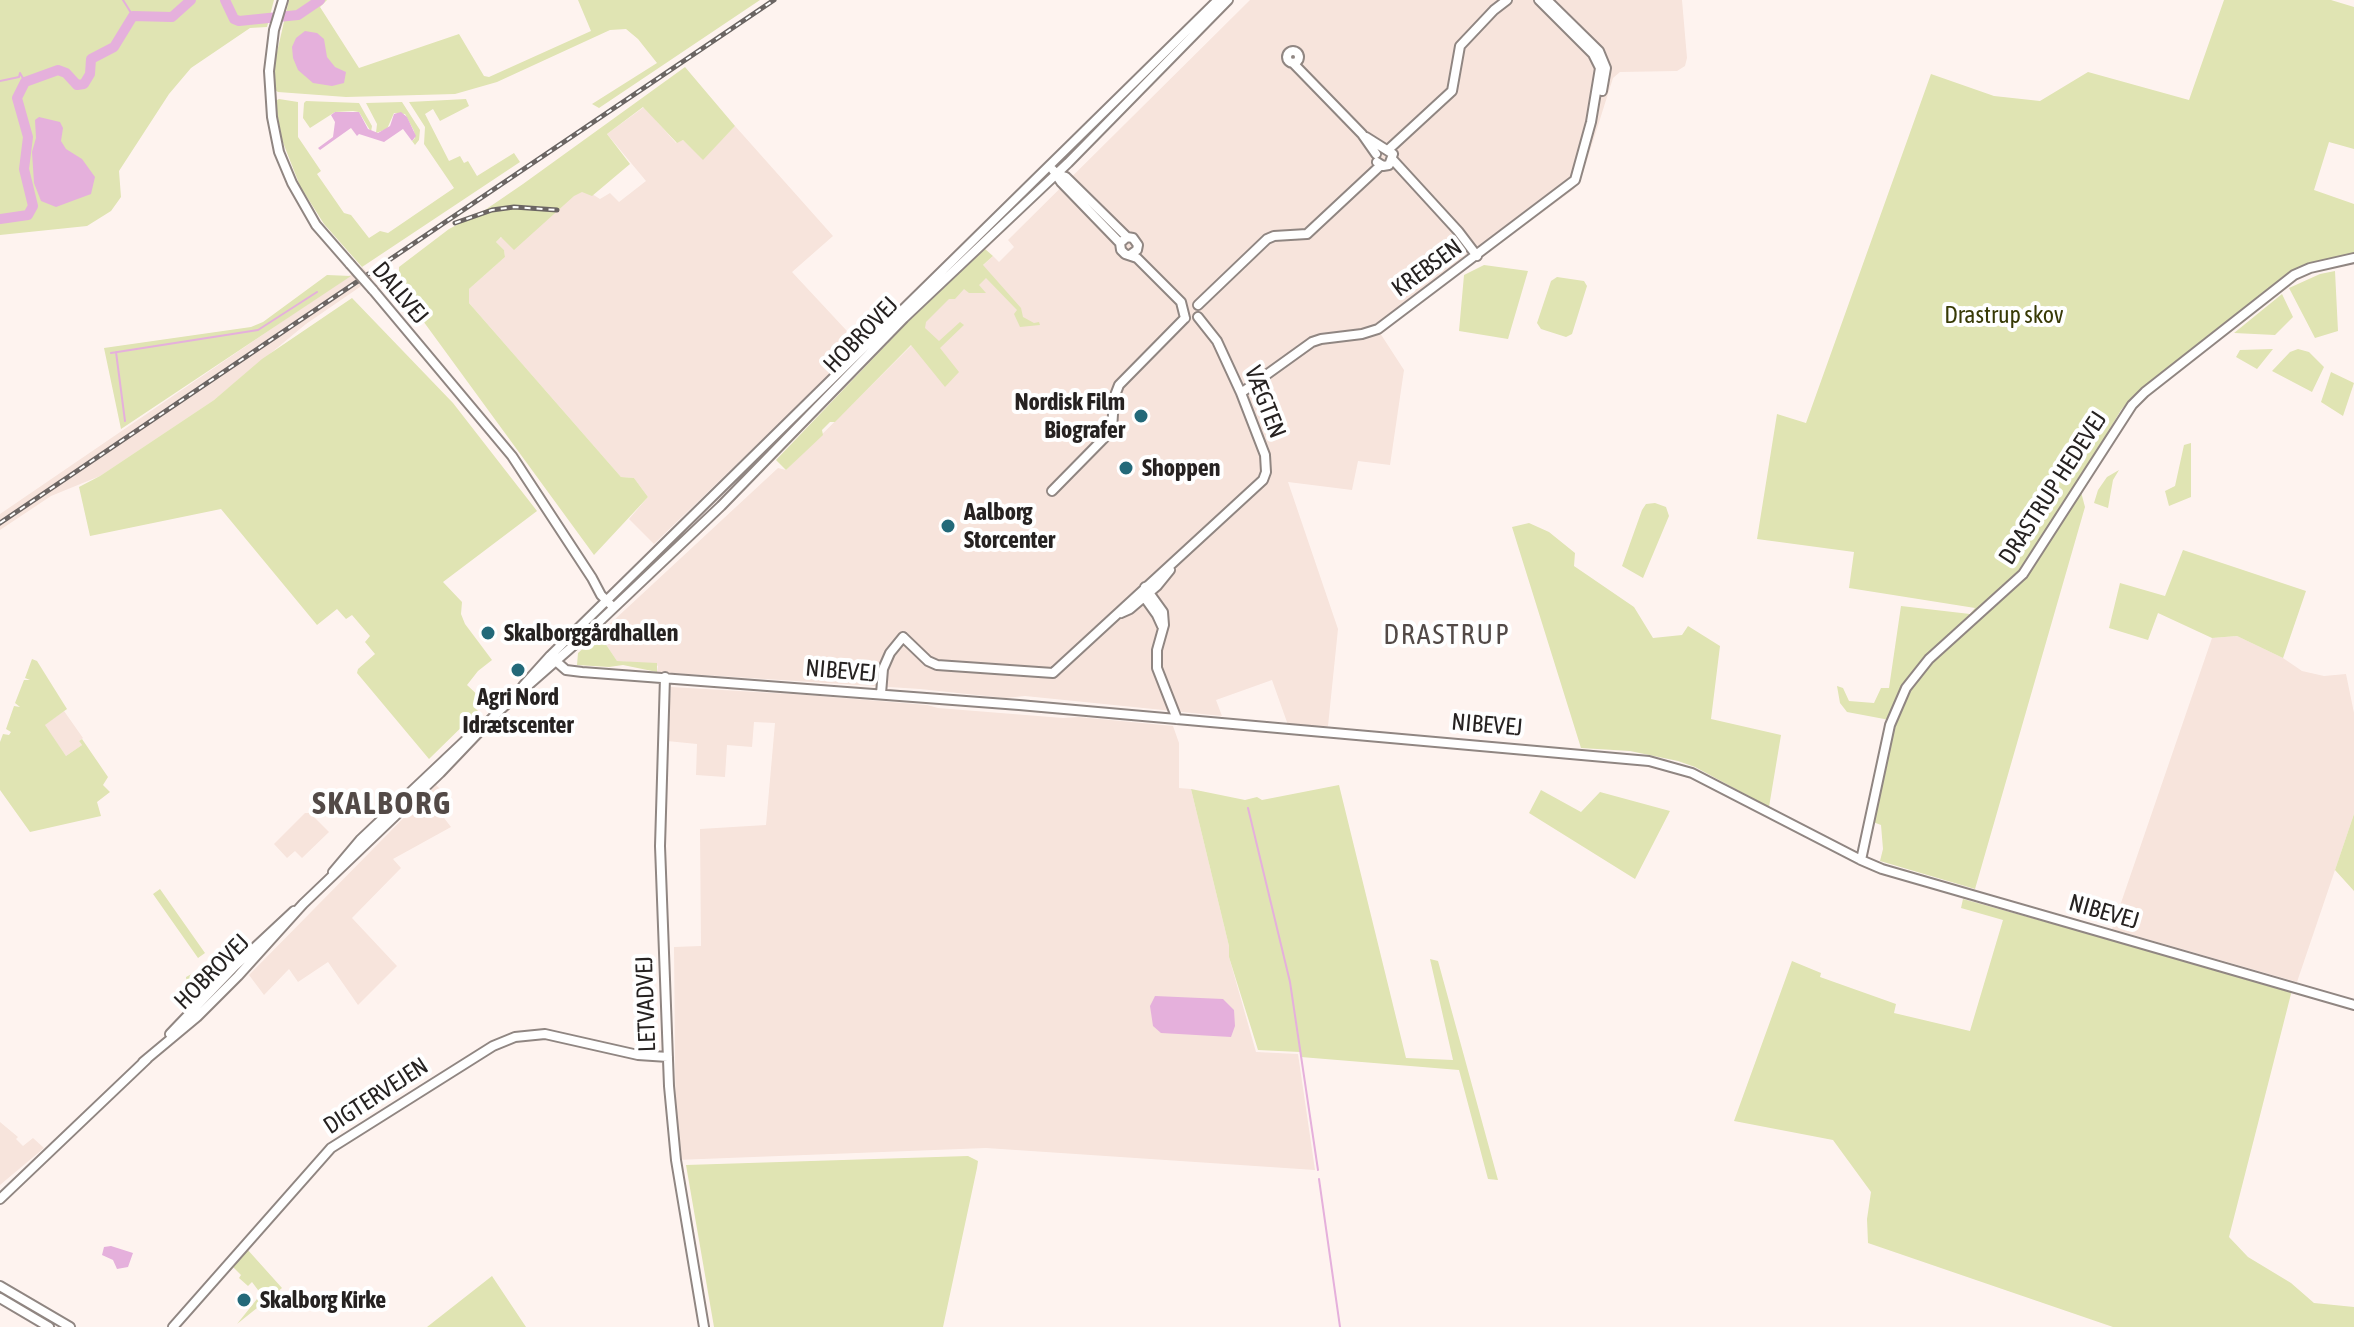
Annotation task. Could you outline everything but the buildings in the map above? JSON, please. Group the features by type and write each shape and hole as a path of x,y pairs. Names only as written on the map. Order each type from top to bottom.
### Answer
{"street":[{"name":"HOBROVEJ","path":"1053,170 1218,0"},
{"name":"HOBROVEJ","path":"0,1199 143,1062 197,1017 326,882 360,840 611,603 1228,0"},
{"path":"1053,170 1061,182 1124,240 1136,240 1134,251 1137,258 1186,304 1198,305 1267,239 1307,234 1366,177 1452,91 1460,46 1504,0"},
{"name":"KREBSEN","path":"1539,0 1598,61 1600,73 1591,122"},
{"name":"KREBSEN","path":"1241,393 1312,342 1378,329 1575,180 1605,79 1604,60 1599,51 1547,0"},
{"name":"DALLVEJ","path":"281,4 269,71 272,117 279,152 292,183 316,225 512,456 611,603"},
{"path":"1295,61 1309,81 1458,231 1477,256"},
{"path":"1124,240 1121,250 1134,251"},
{"name":"DRASTRUP HEDEVEJ","path":"1861,860 1893,714 1906,688 1929,659 2023,574 2132,405 2294,275 2354,258"},
{"path":"1186,304 1182,312 1190,320 1198,317 1198,305"},
{"name":"VÆGTEN","path":"1145,592 1165,578 1178,559 1263,480 1267,465 1241,393 1217,341 1198,317"},
{"path":"1052,491 1112,430 1114,398 1119,385 1185,318"},
{"path":"881,694 883,669 890,653 903,637 937,665 1046,674 1058,670 1145,592 1163,612 1157,668 1177,719"},
{"name":"NIBEVEJ","path":"555,657 566,670 575,671 881,694 1649,761 1692,773 1861,860 1904,875 2354,1005"},
{"name":"LETVADVEJ","path":"665,677 660,846 668,1057 676,1160 704,1327"},
{"name":"DIGTERVEJEN","path":"173,1327 331,1148 493,1046 515,1037 545,1034 638,1055 668,1057"},
{"name":"HOBROVEJ","path":"0,1207 32,1170"},
{"path":"0,1286 70,1327"},
{"path":"0,1298 49,1327"}],"shaded area":[{"path":"1250,0 1682,0 1685,66 1677,71 1620,72 1613,78 1583,173 1574,189 1380,333 1404,370 1390,465 1358,461 1352,490 1288,482 1338,629 1328,726 1288,725 1272,680 1216,700 1222,716 1025,696 1005,698 920,689 657,672 658,666 654,664 617,661 599,634 778,468 786,470 912,345 922,323 993,256 999,262 1014,247 1008,240"},
{"path":"305,31 317,33 324,39 327,57 335,67 346,72 344,83 332,86 313,83 298,70 292,47 296,38"},
{"path":"644,107 676,143 683,140 703,159 735,126 833,236 792,272 860,345 654,544 629,519 648,497 634,478 621,477 469,303 468,297 469,289 505,257 504,250 496,242 502,237 584,189 600,199 610,193 619,202 646,181 607,134"},
{"path":"335,112 359,112 368,129 378,133 390,126 394,114 401,112 407,117 416,136 412,141 403,129 384,142 357,136 351,128 320,150 318,148 333,137 335,122 331,115"},
{"path":"39,117 60,122 63,128 61,141 66,149 82,159 95,177 91,194 56,207 41,201 34,183 32,152 36,138 35,120"},
{"path":"362,267 373,278 306,324 214,400 100,476 51,496 0,530 0,514"},
{"path":"2237,636 2283,658 2302,671 2324,676 2346,674 2354,713 2354,814 2297,982 2112,929 2212,638"},
{"path":"671,687 807,695 1173,726 1179,743 1179,788 1191,789 1229,946 1229,957 1256,1052 1298,1054 1315,1170 986,1148 676,1160 674,947 701,946 700,829 766,825 775,723 754,722 752,747 727,745 725,777 696,775 697,744 667,741"},
{"path":"64,711 83,738 79,741 82,745 66,756 44,725"},
{"path":"436,785 453,802 441,814 451,827 393,859 401,868 352,918 397,966 358,1005 328,962 298,982 289,969 264,995 249,975"},
{"path":"305,813 310,813 329,832 302,858 295,851 287,858 274,844"},
{"path":"1155,996 1223,999 1234,1010 1235,1026 1231,1037 1161,1033 1153,1026 1150,1006"},
{"path":"0,1122 18,1137 16,1139 23,1146 33,1138 44,1148 0,1185"},
{"path":"104,1247 133,1253 128,1267 117,1269 113,1260 102,1255"}],"green space":[{"path":"0,0 274,0 267,27 250,28 191,68 169,94 119,171 121,197 111,211 87,226 0,235"},
{"path":"289,0 327,0 320,7 359,68 459,34 484,76 489,77 591,31 578,0 760,0 599,108 592,104 657,63 626,29 610,30 497,82 455,94 346,97 278,92 275,90 275,61"},
{"name":"Drastrup skov","path":"2224,0 2331,0 2354,7 2354,149 2329,142 2314,190 2354,204 2354,254 2301,266 2282,277 2222,329 2132,397 2121,410 2075,488 2081,492 2085,507 1975,889 1880,861 1883,849 1881,825 1873,822 1895,721 1847,712 1840,703 1837,686 1843,688 1849,701 1874,703 1881,688 1889,688 1901,606 1970,614 1975,608 1849,588 1854,552 1757,539 1777,414 1806,423 1931,74 1994,96 2040,101 2088,72 2189,100"},
{"path":"685,67 735,126 703,160 683,140 677,143 643,107 607,134 630,164 592,196 582,192 574,196 514,250 501,237 496,242 504,250 505,257 469,289 469,303 621,477 634,478 648,497 594,555 399,288 399,267 449,229 485,210 523,184"},
{"path":"466,99 469,106 440,121 433,109 425,114 449,161 460,156 464,163 468,161 477,176 514,153 520,162 362,267 324,224 300,186 282,140 275,101 298,102 298,137 321,171 317,174 344,213 351,215 369,238 380,231 388,233 454,188 424,144 425,127 409,102"},
{"path":"306,101 359,103 372,126 371,132 359,112 353,111 335,112 310,128 303,118"},
{"path":"402,102 420,130 415,145 412,141 414,131 405,114 394,113 387,129 376,133 377,124 366,103"},
{"path":"985,249 993,256 983,265 1021,308 1023,317 1040,325 1020,327 1014,314 1017,310 986,278 979,285 986,293 969,293 964,289 926,322 925,328 939,341 960,322 964,325 940,348 959,372 945,387 911,345 835,422 830,422 822,430 823,435 786,470 776,460 908,322"},
{"path":"1484,265 1528,271 1508,339 1459,331 1464,275"},
{"path":"2335,271 2338,331 2315,338 2289,288"},
{"path":"327,275 351,276 121,429 104,348 251,327 263,322"},
{"path":"1557,277 1584,281 1587,286 1572,334 1566,337 1541,329 1537,323 1551,281"},
{"path":"2282,294 2293,317 2275,335 2234,333"},
{"path":"352,298 453,403 537,511 443,582 462,602 461,614 465,624 492,660 467,685 482,699 474,707 478,711 429,759 357,673 375,654 365,642 370,636 352,615 346,619 337,609 317,625 221,509 90,536 79,487 214,400 262,359"},
{"path":"2273,349 2257,369 2236,357 2240,350"},
{"path":"2298,349 2309,352 2324,367 2312,392 2272,371 2290,352"},
{"path":"2331,372 2354,383 2343,416 2321,402"},
{"path":"2191,443 2191,497 2169,506 2165,491 2175,486 2184,445"},
{"path":"2119,470 2113,480 2108,508 2094,503 2107,477"},
{"path":"1646,504 1666,507 1669,516 1643,578 1622,566 1642,510"},
{"path":"1529,523 1549,532 1575,553 1574,566 1634,607 1653,638 1682,635 1688,626 1720,646 1711,719 1781,735 1769,807 1678,761 1630,751 1581,748 1512,527"},
{"path":"2183,550 2306,591 2283,658 2237,636 2212,638 2158,613 2148,640 2109,628 2120,583 2165,596"},
{"path":"599,634 617,661 657,663 657,672 623,665 577,665 578,653"},
{"path":"32,659 37,661 67,709 45,725 66,756 82,745 79,741 82,739 108,777 103,785 110,792 97,802 101,816 30,832 0,790 0,742 3,734 9,735 11,732 6,729 14,706 20,707 15,703 24,680 30,680 25,678"},
{"path":"1339,785 1406,1058 1453,1060 1430,959 1438,961 1498,1180 1488,1179 1459,1070 1301,1057 1300,1052 1258,1050 1229,957 1229,946 1191,789 1245,800 1257,797 1262,800"},
{"path":"1541,790 1581,812 1600,792 1670,811 1635,879 1529,813"},
{"path":"2354,814 2354,891 2335,870"},
{"path":"160,889 205,953 198,958 153,894"},
{"path":"1963,899 2292,990 2229,1237 2248,1257 2291,1283 2314,1303 2354,1307 2354,1327 2113,1327 1868,1243 1867,1219 1871,1192 1833,1140 1734,1121 1792,961 1821,973 1820,977 1896,1004 1894,1013 1970,1031 2003,920 1961,908"},
{"path":"225,956 230,964 195,998 188,992 186,977"},
{"path":"968,1156 978,1161 977,1168 943,1327 714,1327 686,1165"},
{"path":"247,1249 282,1288 237,1324 261,1294 252,1282 248,1286 239,1278 241,1275 233,1267"},
{"path":"492,1276 526,1327 427,1327"}],"waterway":[{"path":"123,0 133,16"},
{"path":"0,219 28,215 33,206 24,169 28,137 17,98 25,82 58,70 66,73 77,85 84,84 90,74 91,59 114,47 133,16 172,17 191,0"},
{"path":"225,0 234,19 239,21 298,15 320,0"},
{"path":"0,81 19,77 20,73 25,82"},
{"path":"111,353 258,330 317,292"},
{"path":"116,352 125,421"},
{"path":"1248,808 1290,982 1318,1170"},
{"path":"1319,1179 1340,1327"}],"railway":[{"path":"0,523 774,0"},
{"path":"455,223 492,210 514,207 557,210"}],"place":[{"name":"Nordisk Film Biografer","path":"1141,416"},
{"name":"Shoppen","path":"1126,468"},
{"name":"Aalborg Storcenter","path":"948,526"},
{"name":"Skalborggårdhallen","path":"488,633"},
{"name":"Agri Nord Idrætscenter","path":"518,670"},
{"name":"Skalborg Kirke","path":"244,1300"}],"district":[{"name":"DRASTRUP","path":"1447,635"},
{"name":"SKALBORG","path":"382,804"}]}
